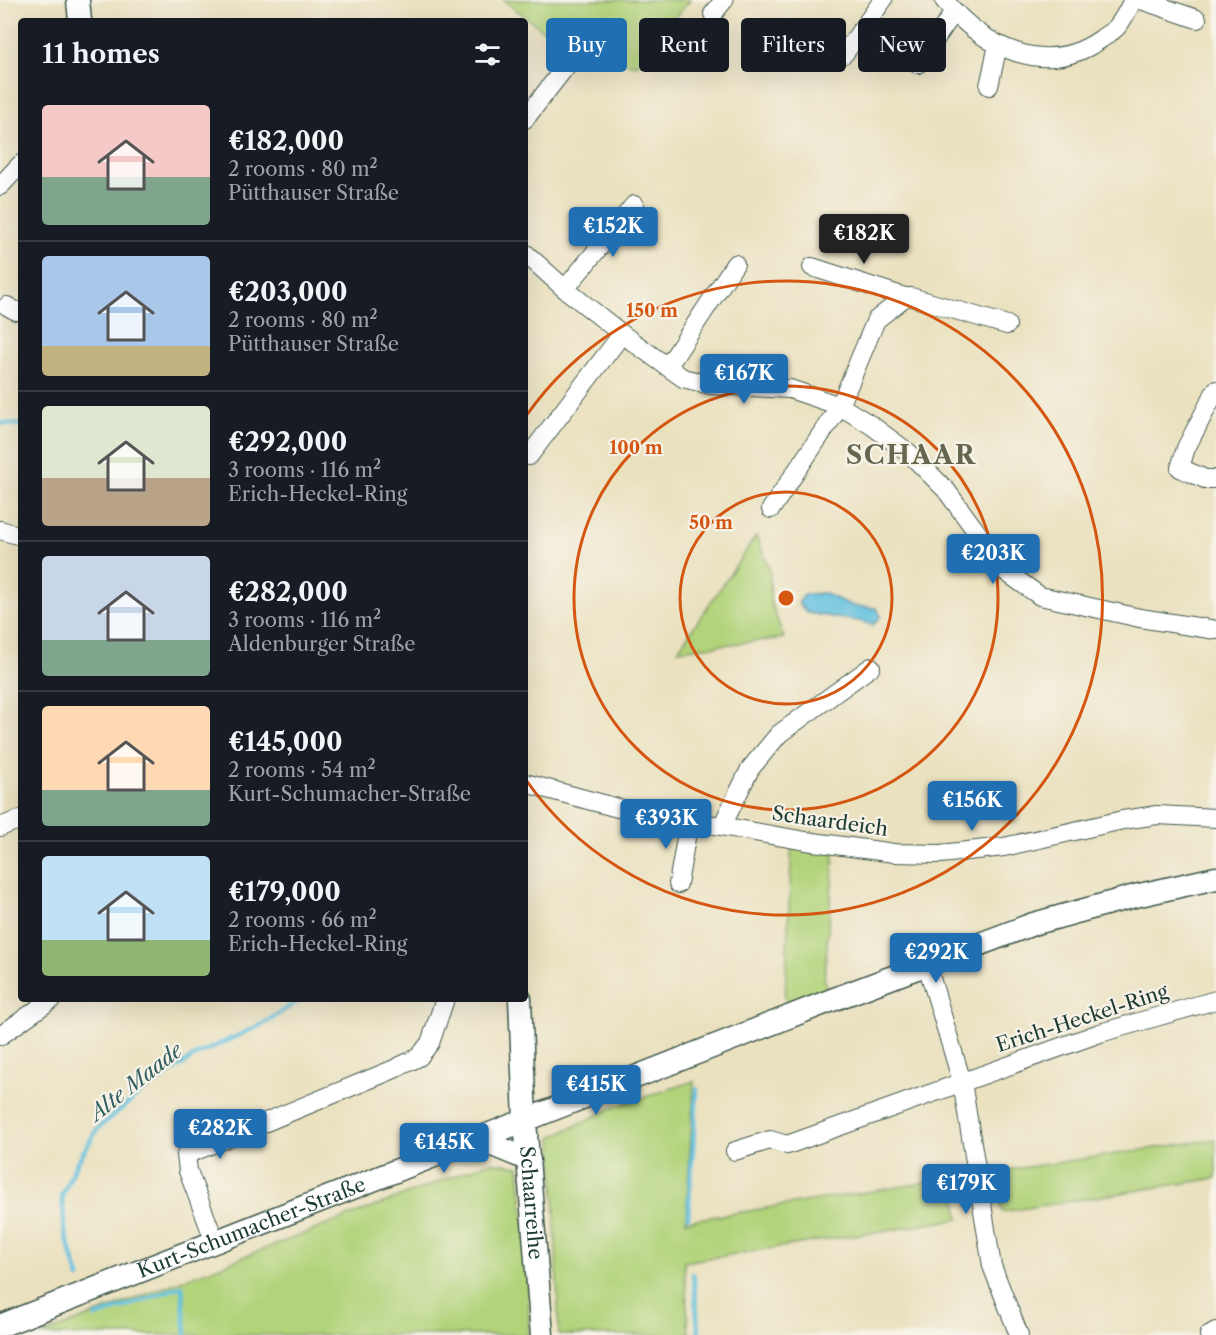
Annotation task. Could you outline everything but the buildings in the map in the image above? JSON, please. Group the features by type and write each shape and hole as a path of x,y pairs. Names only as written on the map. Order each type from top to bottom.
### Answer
{"main road":[{"path":"78,0 80,18"},
{"name":"Kurt-Schumacher-Straße","path":"0,1326 832,1000 1033,924 1135,896 1216,878"},
{"name":"Schaarreihe","path":"520,1002 525,1121 542,1335"},
{"path":"478,1139 529,1161"}],"street":[{"path":"846,51 884,0"},
{"path":"949,6 974,30 998,45 1022,55 1052,59 1087,49 1116,28 1133,0"},
{"path":"1141,0 1197,19"},
{"path":"989,86 998,45"},
{"path":"528,114 562,72"},
{"path":"0,186 18,167"},
{"path":"565,289 634,205"},
{"path":"528,259 622,334 683,378 711,385 790,389 840,406 871,425 909,453 945,490 1006,572 1040,596 1140,618 1216,630"},
{"path":"668,366 735,264"},
{"path":"812,267 905,297 1007,325"},
{"path":"771,509 840,406 876,320 905,297"},
{"path":"529,456 622,334"},
{"path":"1216,390 1186,448 1180,468 1205,478 1216,479"},
{"path":"0,530 18,535"},
{"path":"722,826 750,769 779,735 871,667"},
{"name":"Schaardeich","path":"528,784 618,808 894,853 940,854 1004,847 1123,820 1157,815 1216,818"},
{"path":"0,827 18,820"},
{"path":"678,884 689,821"},
{"path":"927,965 962,1082 992,1266 1019,1335"},
{"name":"Erich-Heckel-Ring","path":"735,1151 770,1140 787,1145 1100,1033 1216,1000"},
{"path":"0,1036 48,1002"},
{"path":"215,1242 188,1171 186,1155 392,1070 418,1057 430,1043 444,1002"},
{"path":"1209,1335 1216,1331"}],"green space":[{"path":"503,0 690,0 675,18 639,18 639,63 637,65 627,63 627,18 546,18 546,32"},
{"path":"756,536 770,570 770,600 784,638 678,650"},
{"path":"792,839 835,845 824,981 832,1000 793,1016 785,998"},
{"path":"694,1081 686,1221 953,1178 959,1219 684,1262 689,1335 559,1335 552,1137 614,1107"},
{"path":"1216,1139 1216,1178 1002,1212 994,1172"},
{"path":"490,1162 519,1166 528,1263 529,1335 41,1335"}],"water":[{"path":"824,593 853,606 876,608 881,616 873,625 807,613 798,603 805,594"}],"waterway":[{"name":"Alte Maade","path":"0,423 18,425"},
{"name":"Alte Maade","path":"79,1278 65,1232 62,1196 75,1166 98,1128 138,1095 196,1055 263,1024 296,1002"},
{"path":"688,1217 697,1089"},
{"path":"693,1274 699,1335"},
{"name":"Alte Maade","path":"96,1317 182,1286 186,1335"}],"district":[{"name":"SCHAAR","path":"911,455"}]}
